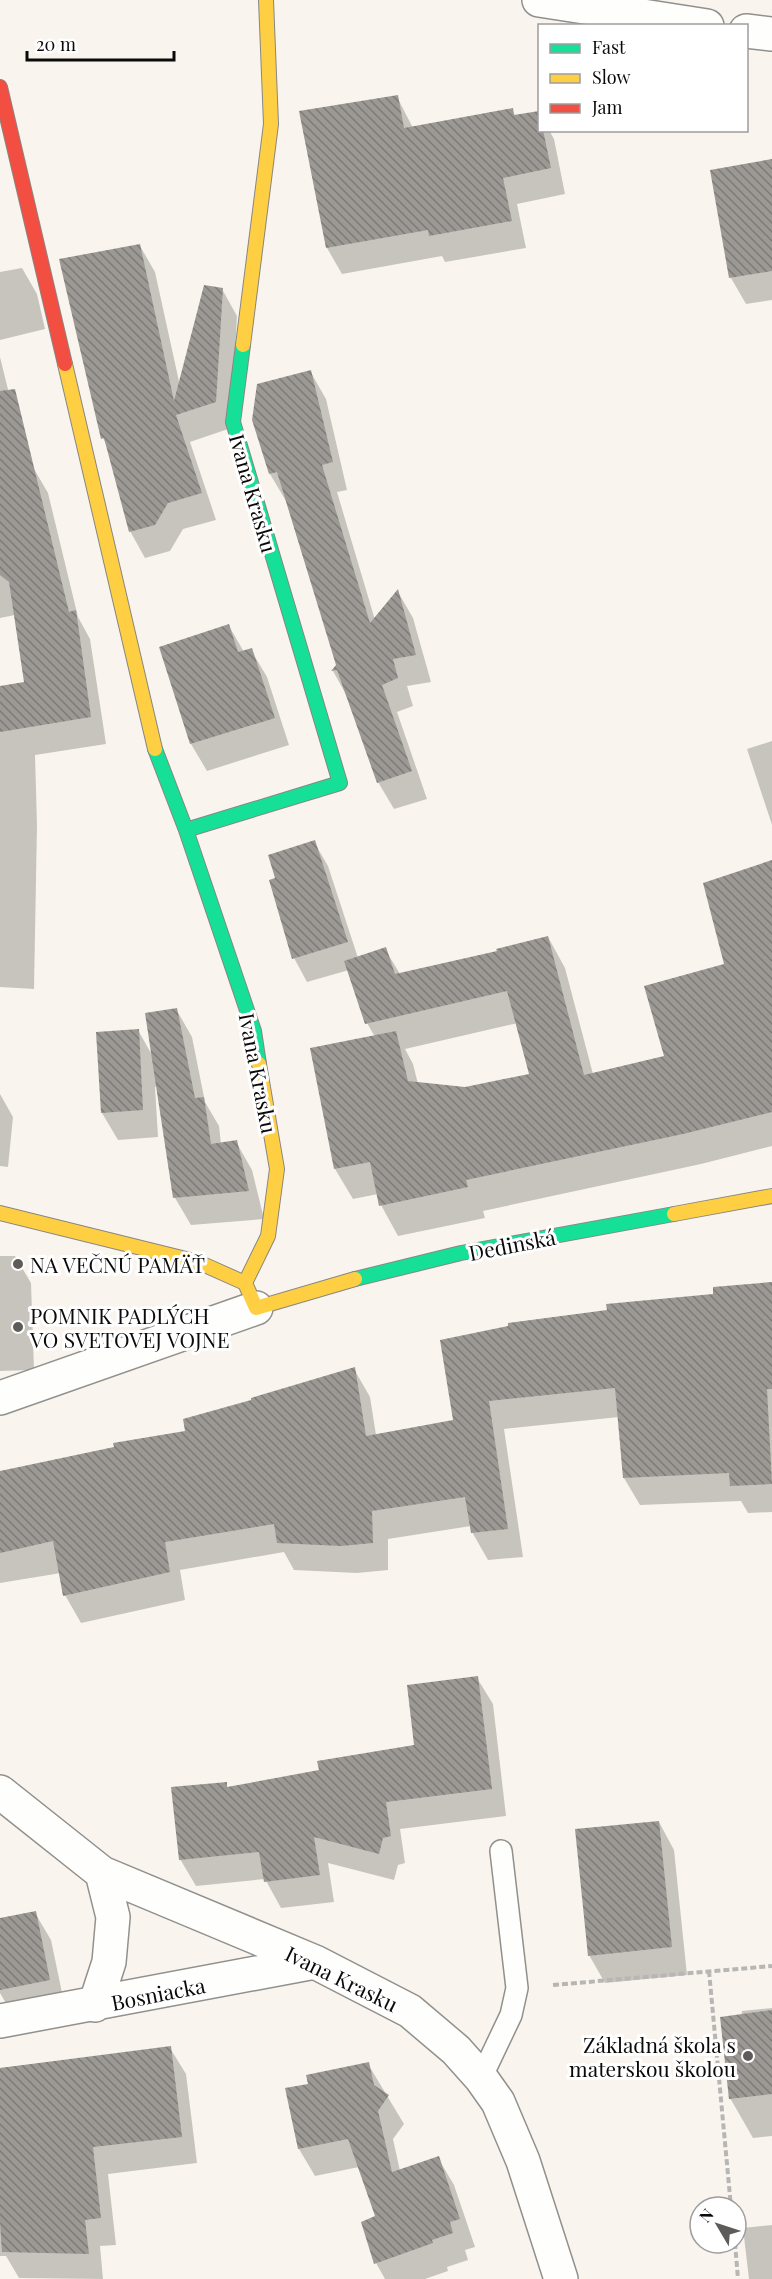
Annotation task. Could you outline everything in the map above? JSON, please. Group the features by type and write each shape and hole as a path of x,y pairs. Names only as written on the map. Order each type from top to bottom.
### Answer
{"street":[{"name":"Ivana Krasku","path":"186,830 340,783 233,422 271,124 266,0"},
{"path":"539,0 694,24"},
{"path":"748,31 772,33"},
{"name":"Ivana Krasku","path":"0,87 153,744 186,830 254,1031 277,1169 268,1236 250,1296"},
{"name":"Dedinská","path":"0,1398 250,1296 772,1196"},
{"path":"0,1213 198,1262 250,1296"},
{"name":"Ivana Krasku","path":"0,1792 102,1873 315,1962 410,2011 456,2050 481,2078 498,2102 524,2160 561,2279"},
{"path":"95,2005 109,1962 113,1917 102,1873"},
{"name":"Bosniacka","path":"0,2021 315,1962"}],"lane":[{"path":"481,2078 511,2015 517,1988 501,1851"}],"path":[{"path":"517,1988 772,1966"},
{"path":"709,1971 730,2195"},
{"path":"736,2255 738,2279"}],"building":[{"path":"398,95 404,128 513,108 514,115 538,111 538,132 543,132 551,168 503,178 512,221 429,236 428,230 326,248 299,111"},
{"path":"772,159 772,271 729,278 710,170"},
{"path":"140,244 174,401 204,285 223,288 216,402 176,415 202,493 168,503 155,525 129,532 104,438 101,439 59,259"},
{"path":"311,370 333,462 322,465 370,623 398,589 416,655 393,659 398,678 382,685 412,771 377,783 337,670 331,671 336,665 277,472 269,474 252,420 257,384"},
{"path":"15,389 69,612 76,610 91,717 0,732 0,686 24,682 9,582 0,575 0,391"},
{"path":"229,624 238,652 252,648 275,718 190,744 159,647"},
{"path":"315,840 348,942 292,959 269,880 275,878 268,855"},
{"path":"772,860 772,1112 683,1134 466,1180 468,1187 379,1206 370,1162 334,1169 310,1048 396,1031 408,1081 465,1087 529,1074 507,991 365,1024 344,961 386,947 395,974 497,951 496,949 548,936 584,1075 664,1056 644,986 724,964 703,883"},
{"path":"177,1008 195,1098 204,1097 211,1144 237,1140 249,1191 173,1198 145,1013"},
{"path":"139,1029 143,1110 101,1113 96,1032"},
{"path":"772,1282 772,1389 767,1389 772,1484 730,1486 729,1473 623,1478 615,1388 489,1401 508,1529 471,1533 465,1497 372,1511 373,1543 341,1546 277,1543 274,1524 165,1542 170,1572 63,1596 53,1541 0,1553 0,1471 114,1447 113,1443 185,1431 183,1419 355,1367 366,1436 453,1420 440,1340 508,1326 508,1323 607,1310 606,1304 713,1294 713,1287"},
{"path":"478,1676 492,1789 386,1802 391,1836 383,1838 379,1854 314,1837 320,1875 264,1882 259,1852 179,1860 171,1787 227,1782 227,1787 319,1770 317,1761 414,1745 407,1685"},
{"path":"659,1821 672,1947 588,1956 575,1829"},
{"path":"36,1911 50,1980 0,1990 0,1918"},
{"name":"Základná škola s materskou školou","path":"772,2010 772,2094 729,2099 720,2017"},
{"path":"171,2046 182,2137 93,2147 101,2218 85,2220 89,2254 2,2252 0,2068"},
{"path":"369,2062 374,2085 389,2095 378,2111 392,2172 439,2156 460,2219 450,2222 453,2233 432,2240 433,2243 374,2264 361,2222 375,2216 348,2139 298,2149 285,2088 308,2084 306,2075"}],"traffic: fast":[{"path":"186,830 340,783 233,422 243,345"},
{"path":"155,749 186,830 254,1031 259,1064"},
{"path":"355,1279 461,1253 674,1214"}],"traffic: slow":[{"path":"243,345 271,124 266,0"},
{"path":"65,364 155,749"},
{"path":"245,1283 268,1236 277,1169 259,1064"},
{"path":"674,1214 772,1196"},
{"path":"0,1213 198,1262 245,1283 256,1308 355,1279"}],"traffic: jam":[{"path":"0,87 65,364"}],"place":[{"name":"NA VEČNÚ PAMÄŤ","path":"18,1264"},
{"name":"POMNIK PADLÝCH VO SVETOVEJ VOJNE","path":"18,1327"},
{"name":"Základná škola s materskou školou","path":"748,2056"}]}
